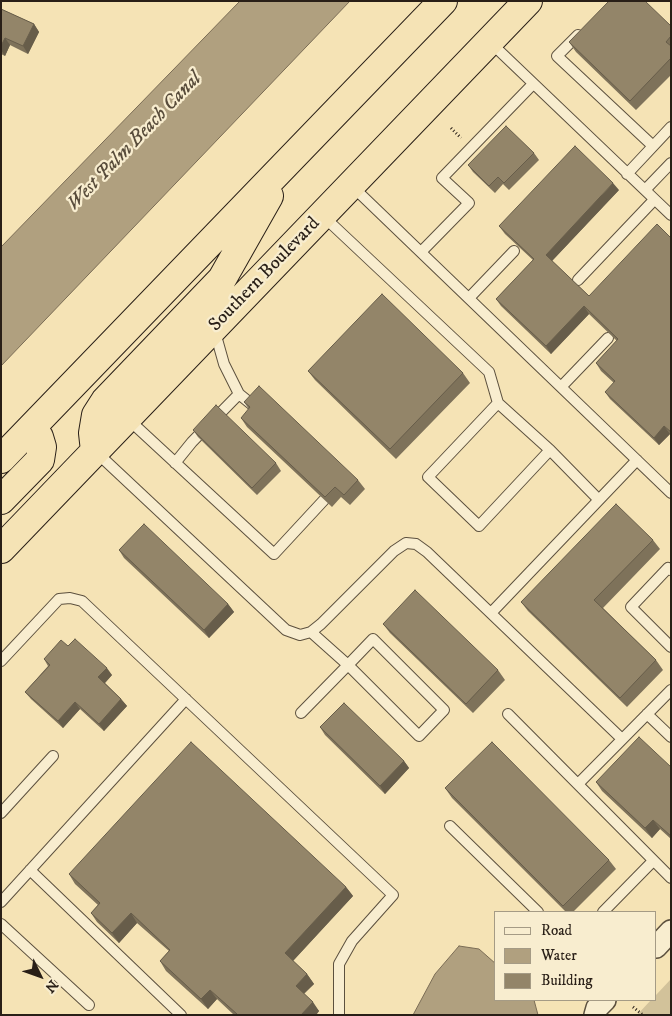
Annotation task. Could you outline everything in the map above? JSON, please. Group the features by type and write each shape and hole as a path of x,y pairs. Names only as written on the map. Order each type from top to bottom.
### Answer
{"highway":[{"path":"1,459 443,1"},
{"name":"Southern Boulevard","path":"1,549 528,1"},
{"path":"95,451 93,433 96,415 105,401 222,279 286,164"},
{"path":"1,500 40,460 42,447 39,438 31,428"}],"street":[{"path":"657,946 671,931"},
{"path":"595,1015 597,1008 604,1001"}],"lane":[{"path":"584,29 558,56 654,146"},
{"path":"489,42 671,215"},
{"path":"421,252 469,203 442,178 533,84"},
{"path":"627,174 671,127"},
{"path":"645,190 671,163"},
{"path":"351,186 671,493"},
{"path":"578,280 654,200"},
{"path":"322,215 489,372 498,403 550,450 599,500"},
{"path":"469,298 514,251"},
{"path":"214,329 224,364 239,394 255,407"},
{"path":"561,387 608,338"},
{"path":"175,463 192,442 239,394"},
{"path":"498,403 428,477 479,526 550,450"},
{"path":"127,418 274,554 324,500"},
{"path":"95,451 286,630 300,635 311,632 321,624 394,551 406,543 416,544 427,552 622,739"},
{"path":"491,613 637,460"},
{"path":"671,570 668,568 630,607 671,647"},
{"path":"1,661 59,599 70,598 82,601 393,894 352,941 339,964 339,1015"},
{"path":"301,713 348,665 373,639 444,710 419,736 348,665 311,632"},
{"path":"578,784 671,690"},
{"path":"1,902 186,699"},
{"path":"508,714 671,878"},
{"path":"647,714 671,737"},
{"path":"1,813 53,756"},
{"path":"450,826 537,911"},
{"path":"604,911 653,861"},
{"path":"30,870 181,1015"},
{"path":"1,924 90,1005"}],"path":[{"path":"451,128 462,138"},
{"path":"633,1007 643,1015"}],"shaded area":[{"path":"671,979 671,1015 637,1015 650,1001 657,1001 657,994"}],"water":[{"name":"West Palm Beach Canal","path":"240,1 350,1 1,366 1,247"},
{"path":"459,946 479,949 494,962 494,1001 534,1001 538,1015 413,1015 435,974"}],"building":[{"path":"609,1 645,1 671,26 671,36 666,42 671,46 671,58 630,101 569,42"},
{"path":"1,9 34,24 23,46 5,38 1,46"},
{"path":"506,126 534,153 504,183 498,177 489,186 468,165"},
{"path":"575,146 613,183 546,255 589,296 657,224 671,238 671,432 664,426 654,438 605,392 615,381 596,363 618,339 584,306 546,346 496,299 534,259 499,226"},
{"path":"382,294 463,373 390,449 308,371"},
{"path":"259,386 358,480 344,495 335,487 325,497 241,418 250,407 244,402"},
{"path":"216,405 276,463 252,488 193,430"},
{"path":"616,504 653,540 594,600 656,660 620,698 521,602"},
{"path":"144,524 228,604 204,630 119,550"},
{"path":"415,590 498,670 466,704 383,624"},
{"path":"75,639 107,668 98,677 121,699 99,724 75,702 58,721 25,692 50,665 44,659 61,640 68,646"},
{"path":"344,703 404,761 380,786 320,727"},
{"path":"639,737 671,767 671,836 653,820 645,828 596,782"},
{"path":"191,742 346,887 285,953 307,974 296,986 313,1002 301,1015 236,1015 210,990 201,999 160,961 170,950 131,913 112,933 91,913 100,903 69,874"},
{"path":"492,742 609,860 563,906 445,788"}]}
